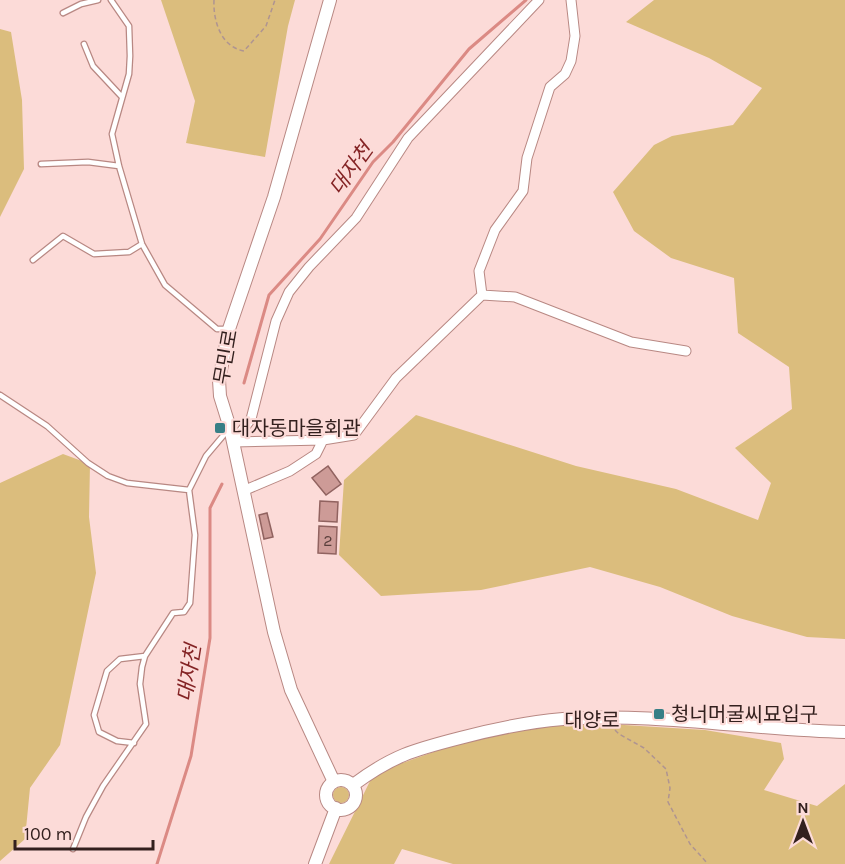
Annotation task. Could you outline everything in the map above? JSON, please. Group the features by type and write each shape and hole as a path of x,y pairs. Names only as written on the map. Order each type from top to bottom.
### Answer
{"street":[{"name":"무민로","path":"330,0 274,196 229,329 219,380 220,396 230,428 274,632 291,690 334,782"},
{"path":"232,442 251,419 276,321 289,292 309,267 356,218 408,138 539,0"},
{"path":"482,295 479,271 495,230 523,191 527,158 550,87 565,74 571,61 575,36 571,0"},
{"path":"232,442 323,440 354,435 396,378 482,295 515,297 631,342 686,351"},
{"path":"243,491 290,471 316,454 323,440"},
{"name":"대양로","path":"353,785 383,763 413,750 527,723 608,718 845,732"},
{"path":"345,780 353,785 356,794 353,803 346,808 336,808 327,797 328,787 334,782 345,780"},
{"path":"315,864 336,808"}],"lane":[{"path":"63,13 81,4 98,0"},
{"path":"111,0 129,26 129,74 112,134 142,244 165,285 217,329 229,329"},
{"path":"84,44 93,66 122,97"},
{"path":"41,164 88,162 119,166"},
{"path":"33,260 63,236 93,254 129,252 142,244"},
{"path":"0,395 47,426 88,463 108,476 127,483 189,490"},
{"path":"73,849 86,817 103,786 146,724 140,684 145,656 173,613 184,612 190,603 195,535 189,490 206,456 230,428"},
{"path":"134,743 117,741 99,732 94,714 107,671 120,659 145,656"}],"path":[{"path":"214,0 215,14 221,34 233,47 244,51 266,26 275,0"},
{"path":"608,718 619,734 644,748 666,769 670,788 668,802 690,844 708,864"}],"shaded area":[{"path":"161,0 295,0 288,26 265,157 186,143 195,101"},
{"path":"654,0 845,0 845,639 807,637 732,616 660,587 590,567 481,590 381,596 339,555 344,480 416,415 576,466 676,489 758,520 771,483 735,448 792,409 789,367 738,333 734,278 671,258 634,231 613,192 654,145 672,136 733,125 762,88 709,58 626,22"},
{"path":"0,29 11,32 22,100 24,169 0,217"},
{"path":"63,454 90,464 89,517 96,573 60,745 30,788 25,839 0,861 0,483"},
{"path":"527,719 705,730 781,743 784,759 764,790 817,806 845,784 845,864 453,864 402,849 394,864 329,864 374,773"},
{"path":"338,787 344,787 349,795 347,801 338,803 333,798 333,792"}],"building":[{"path":"328,466 341,484 326,495 312,478"},
{"path":"320,501 338,502 337,522 319,521"},
{"path":"267,513 273,537 264,539 259,515"},
{"path":"319,526 337,527 336,554 318,553"}],"waterway":[{"name":"대자천","path":"244,383 269,295 320,239 373,162 393,142 469,49 526,0"},
{"name":"대자천","path":"157,864 191,756 210,638 210,508 222,484"}],"place":[{"name":"대자동마을회관","path":"220,428"},
{"name":"청너머굴씨묘입구","path":"659,714"}]}
